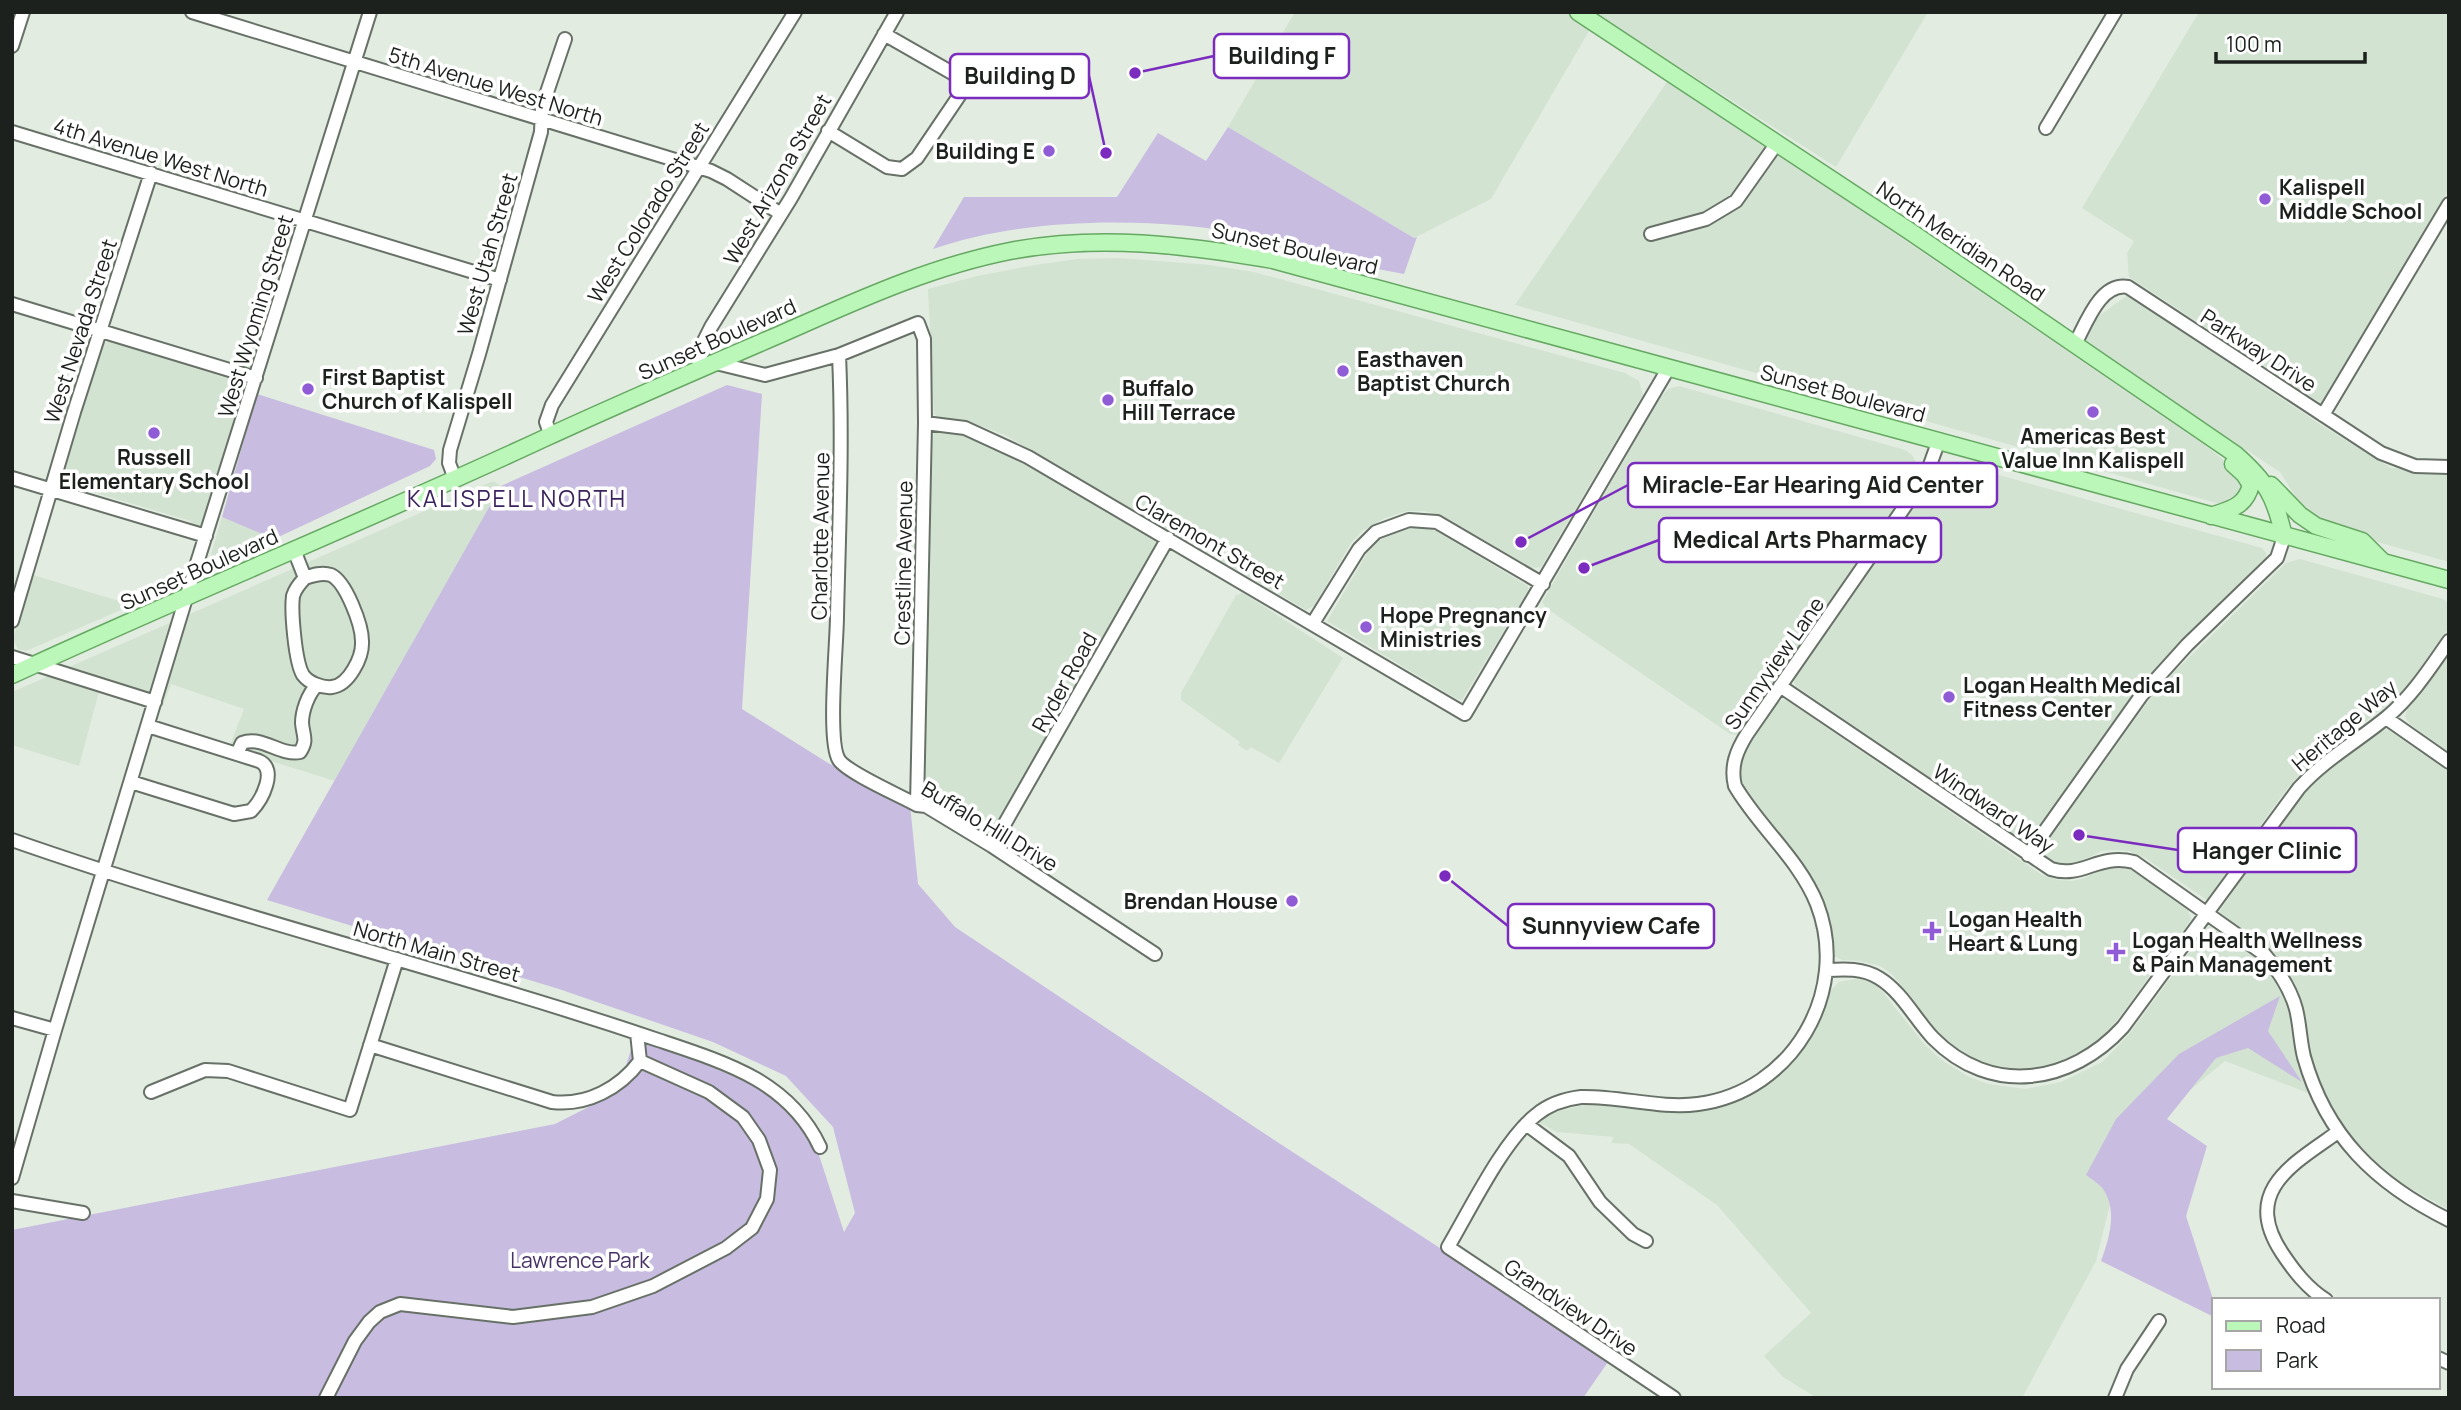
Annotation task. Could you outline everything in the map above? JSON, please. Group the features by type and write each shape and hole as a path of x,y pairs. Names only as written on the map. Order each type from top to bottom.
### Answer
{"main road":[{"name":"North Meridian Road","path":"1578,12 2198,427 2260,476 2279,515 2284,537"},
{"name":"Sunset Boulevard","path":"12,675 886,288 945,267 1011,251 1067,244 1128,242 1201,248 1273,260 2449,580"},
{"path":"2198,427 2209,444 2244,474 2251,485 2248,496 2237,507 2211,516"},
{"path":"2260,476 2300,515 2316,526 2362,541 2384,563"}],"street":[{"path":"12,46 23,12"},
{"name":"5th Avenue West North","path":"191,12 699,167 727,179 781,214"},
{"name":"West Wyoming Street","path":"12,1178 186,598 370,12"},
{"name":"West Colorado Street","path":"551,436 546,422 552,405 795,12"},
{"name":"West Arizona Street","path":"705,366 704,341 711,327 781,214 897,12"},
{"path":"2046,128 2115,12"},
{"path":"828,131 887,167 902,169 917,158 959,96 962,86 954,74 884,34"},
{"name":"West Utah Street","path":"455,479 449,463 450,450 541,132 542,107 565,38"},
{"name":"4th Avenue West North","path":"12,132 499,280"},
{"path":"1651,234 1706,219 1736,201 1777,143"},
{"name":"West Nevada Street","path":"12,621 151,173"},
{"path":"2323,415 2449,204"},
{"name":"Parkway Drive","path":"2074,344 2106,292 2116,286 2129,287 2393,459 2415,466 2449,467"},
{"path":"12,304 256,379"},
{"name":"Crestline Avenue","path":"839,355 918,323 925,339 917,805"},
{"path":"705,366 765,375 839,355"},
{"name":"Charlotte Avenue","path":"833,717 841,448 839,355"},
{"path":"1313,624 1359,549 1376,532 1409,520 1437,522 1543,584 1668,369"},
{"name":"Claremont Street","path":"925,423 965,428 1028,457 1465,714 1543,584"},
{"name":"Sunnyview Lane","path":"1448,1247 1499,1161 1526,1124 1546,1108 1569,1099 1594,1097 1687,1105 1714,1101 1740,1091 1773,1071 1798,1044 1824,993 1827,970 1826,941 1817,903 1796,867 1741,796 1732,776 1734,762 1739,746 1926,476 1938,440"},
{"path":"12,478 206,536"},
{"path":"2028,855 2141,696 2187,645 2277,558 2284,537"},
{"name":"Ryder Road","path":"992,846 1168,538"},
{"path":"294,550 305,579"},
{"path":"322,573 337,579 360,627 363,643 355,665 342,683 330,687 317,685 303,675 298,657 293,596 305,579 322,573"},
{"name":"Heritage Way","path":"1827,970 1851,969 1878,977 1898,995 1935,1040 1967,1064 1988,1072 2011,1076 2049,1074 2085,1060 2115,1036 2209,914 2286,803 2316,769 2386,718 2416,688 2449,641"},
{"path":"12,657 155,702"},
{"path":"237,754 242,743 250,740 290,752 300,752 306,741 303,719 310,694 317,685"},
{"name":"Windward Way","path":"1780,685 2051,869 2071,873 2101,861 2120,859 2134,862 2263,954 2278,969 2296,1009 2303,1055 2316,1092 2338,1132 2360,1160 2385,1181 2449,1220"},
{"name":"Buffalo Hill Drive","path":"833,717 834,747 840,761 917,805 926,806 992,846 1155,954"},
{"path":"2386,718 2449,762"},
{"path":"131,782 228,813 247,813 255,807 267,780 268,770 265,763 148,726"},
{"name":"North Main Street","path":"12,840 104,872 397,959 700,1054 759,1081 791,1104 820,1147"},
{"path":"151,1092 205,1070 228,1071 351,1110 397,959"},
{"path":"12,1018 55,1030"},
{"path":"370,1045 552,1102 564,1103 586,1100 624,1080 640,1061 637,1033"},
{"path":"326,1398 355,1341 380,1312 400,1304 513,1317 592,1307 653,1286 726,1248 751,1227 767,1199 770,1170 759,1140 743,1116 709,1092 640,1061"},
{"path":"1526,1124 1569,1156 1600,1202 1633,1234 1646,1241"},
{"path":"2324,1298 2302,1280 2277,1246 2271,1234 2267,1209 2269,1196 2280,1175 2338,1132"},
{"path":"12,1201 83,1213"},
{"name":"Grandview Drive","path":"1448,1247 1674,1398"},
{"path":"2115,1398 2127,1369 2158,1321"}],"shaded area":[{"path":"1295,12 1569,12 1592,26 1491,199 1414,238 1228,127"},
{"path":"1593,12 1928,12 1836,167"},
{"name":"Kalispell Middle School","path":"2199,12 2449,12 2449,189 2321,403 2129,277 2127,253 2134,241 2082,208"},
{"path":"1669,79 2209,448 2241,475 2242,494 2227,506 1515,305"},
{"path":"1119,258 1210,265 1254,272 1625,373 1639,381 1643,395 1541,567 1532,568 1441,515 1407,511 1385,518 1362,531 1351,543 1314,606 1306,610 1005,435 968,421 938,417 934,414 928,289 1035,265 1077,259"},
{"path":"2128,295 2324,427 2391,468 2449,470 2449,562 2313,524 2280,472 2071,336"},
{"name":"Russell Elementary School","path":"108,341 245,384 246,389 202,527 192,526 191,521 62,485 103,344"},
{"path":"1679,386 1905,450 1912,455 1918,466 1917,477 1911,488 1737,735 1730,734 1546,608 1542,602 1660,398 1668,389"},
{"path":"935,431 963,436 997,449 1159,541 1052,738 991,837 924,795 929,452"},
{"path":"1955,463 2262,548 2266,553 2266,560 2172,650 2136,691 2032,835 2025,840 2017,838 1794,683 1794,678 1940,471"},
{"path":"493,481 501,486 335,781 229,748 244,709 171,684 163,706 100,688 79,766 12,745 12,692"},
{"path":"222,517 274,539 212,568 208,565"},
{"path":"1421,527 1436,531 1528,586 1528,591 1462,700 1327,621 1370,548 1388,534"},
{"path":"2300,559 2443,599 2448,603 2449,627 2405,690 2299,775 2207,900 2145,858 2129,851 2102,851 2075,864 2065,865 2046,858 2044,846 2146,704 2172,674 2286,563"},
{"path":"33,575 130,606 26,651 18,649 13,639"},
{"path":"1243,593 1343,658 1279,763 1251,747 1247,751 1238,745 1240,742 1181,700 1181,693 1236,595"},
{"path":"2449,654 2449,752 2410,724 2405,717 2408,707"},
{"path":"1783,700 2042,875 2072,881 2085,878 2102,868 2127,868 2188,910 2191,919 2189,923 2103,1039 2083,1054 2041,1069 2019,1070 1995,1066 1976,1060 1943,1039 1892,974 1880,966 1842,960 1834,956 1824,901 1812,876 1746,790 1742,781 1741,766 1745,750"},
{"path":"2388,730 2449,772 2449,1210 2391,1177 2366,1155 2345,1129 2316,1076 2302,1007 2294,985 2282,965 2267,949 2219,912 2291,808 2316,780 2378,731"},
{"path":"2209,926 2260,960 2282,990 2308,1093 2225,1061 2125,1144 2096,1261 2022,1398 1817,1398 1783,1377 1764,1356 1811,1313 1717,1205 1629,1144 1611,1143 1614,1137 1557,1132 1538,1122 1543,1115 1605,1100 1696,1112 1746,1095 1792,1060 1831,990 1839,982 1855,979 1871,981 1925,1045 1943,1061 1969,1077 1989,1084 2025,1089 2061,1082 2102,1062 2117,1047"}],"green space":[{"path":"1228,127 1414,238 1417,237 1404,274 1342,261 1249,234 1172,225 1049,225 970,238 933,249 964,197 1117,197 1158,133 1206,161"},
{"name":"Lawrence Park","path":"727,385 762,394 742,709 828,763 910,805 918,884 955,927 1610,1359 1583,1398 12,1398 12,1230 555,1124 618,1092 635,1036 766,1090 796,1118 817,1149 844,1232 855,1213 833,1127 786,1076 713,1042 559,989 267,900 501,486"},
{"path":"257,394 434,450 436,459 430,466 274,539 222,517"},
{"path":"2280,996 2268,1031 2302,1082 2248,1048 2216,1058 2167,1119 2207,1146 2186,1216 2213,1298 2212,1316 2101,1261 2111,1225 2110,1206 2102,1187 2086,1175 2116,1119 2179,1054"}],"place":[{"name":"Building F","path":"1135,73"},
{"name":"Building E","path":"1049,151"},
{"name":"Building D","path":"1106,153"},
{"name":"Kalispell Middle School","path":"2265,199"},
{"name":"Easthaven Baptist Church","path":"1343,371"},
{"name":"First Baptist Church of Kalispell","path":"308,389"},
{"name":"Buffalo Hill Terrace","path":"1108,400"},
{"name":"Americas Best Value Inn Kalispell","path":"2093,412"},
{"name":"Russell Elementary School","path":"154,433"},
{"name":"Miracle-Ear Hearing Aid Center","path":"1521,542"},
{"name":"Medical Arts Pharmacy","path":"1584,568"},
{"name":"Hope Pregnancy Ministries","path":"1366,627"},
{"name":"Logan Health Medical Fitness Center","path":"1949,697"},
{"name":"Hanger Clinic","path":"2079,835"},
{"name":"Sunnyview Cafe","path":"1445,876"},
{"name":"Brendan House","path":"1292,901"},
{"name":"Logan Health Heart & Lung","path":"1932,931"},
{"name":"Logan Health Wellness & Pain Management","path":"2116,952"}],"district":[{"name":"KALISPELL NORTH","path":"517,498"}]}
